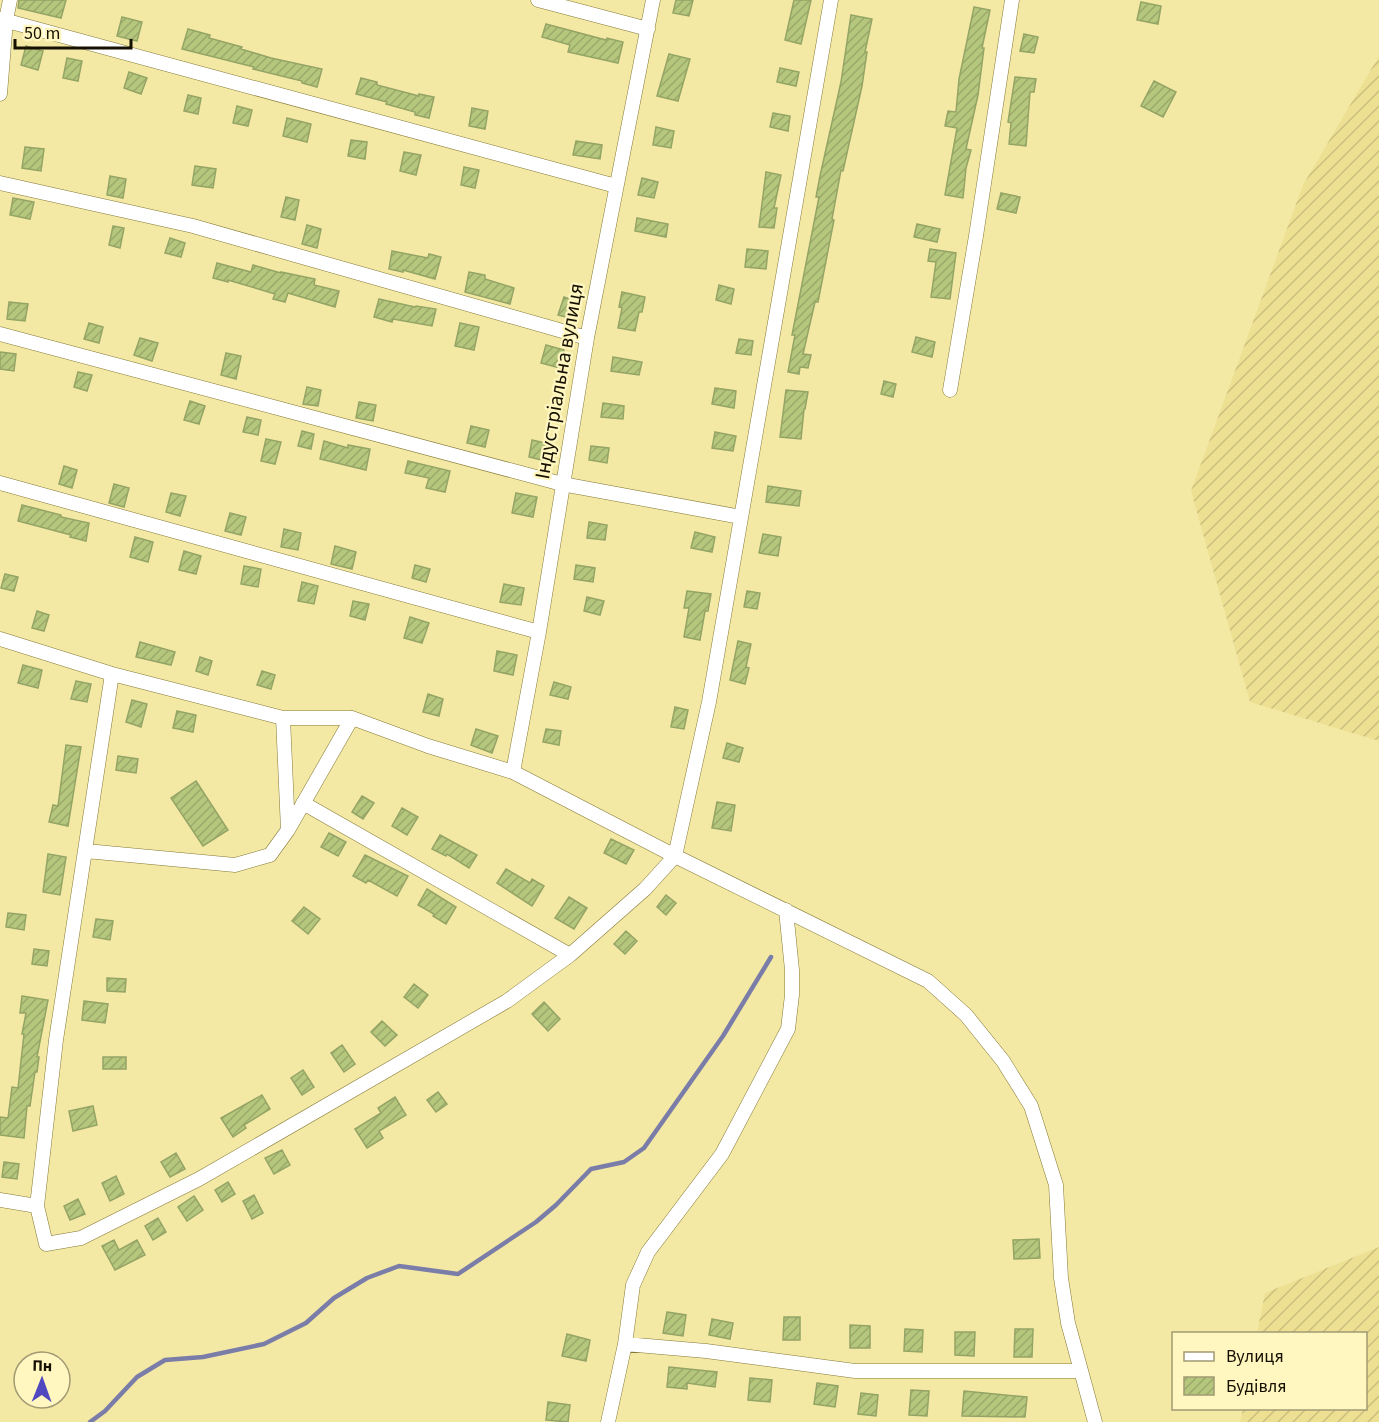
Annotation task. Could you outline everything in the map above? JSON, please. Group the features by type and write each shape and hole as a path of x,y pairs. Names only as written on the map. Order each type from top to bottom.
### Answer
{"street":[{"path":"0,94 3,20 10,0"},
{"path":"538,0 648,29"},
{"name":"Індустріальна вулиця","path":"513,771 587,338 653,0"},
{"path":"112,674 56,1040 37,1206 46,1245 81,1238 199,1179 507,1001 570,955 645,889 675,856 709,702 831,0"},
{"path":"950,390 1012,0"},
{"path":"3,20 616,186"},
{"path":"0,183 194,226 587,338"},
{"path":"0,333 562,483 741,517"},
{"path":"0,483 538,632"},
{"path":"0,639 112,674 283,718 352,718 428,746 513,771 675,856 928,981 966,1015 1003,1061 1031,1106 1056,1185 1061,1278 1068,1323 1095,1422"},
{"path":"283,718 288,830"},
{"path":"86,851 235,865 270,855 288,830 352,718"},
{"path":"303,803 570,955"},
{"path":"608,1422 626,1344 633,1285 648,1252 722,1154 788,1029 792,970 786,910"},
{"path":"0,1200 37,1206"},
{"path":"626,1344 706,1351 855,1371 1081,1371"}],"shaded area":[{"path":"1379,56 1379,741 1250,702 1191,491 1303,185"},
{"path":"1379,1247 1379,1422 1240,1422 1243,1410 1367,1410 1367,1332 1257,1332 1265,1293"}],"building":[{"path":"19,0 66,0 61,18 18,8"},
{"path":"676,0 693,0 689,16 673,13"},
{"path":"794,0 811,0 801,44 785,40"},
{"path":"1141,2 1161,6 1158,24 1137,20"},
{"path":"974,7 990,10 982,48 984,48 978,95 966,149 971,150 966,168 963,198 945,195 957,128 945,126 948,111 956,112 959,79"},
{"path":"851,15 872,19 865,52 867,52 862,86 843,171 841,170 818,302 815,302 803,354 811,355 808,368 800,367 799,374 788,372 795,335 792,335 819,197 816,197 820,176 841,82"},
{"path":"122,17 142,22 137,41 117,36"},
{"path":"546,24 606,40 607,38 623,42 618,63 568,52 570,45 542,37"},
{"path":"188,29 271,58 322,69 317,87 253,69 254,67 182,49"},
{"path":"1024,34 1038,37 1034,53 1020,51"},
{"path":"26,46 43,51 38,70 21,65"},
{"path":"669,54 690,59 678,101 657,96"},
{"path":"67,58 82,61 78,81 63,78"},
{"path":"780,68 799,72 796,86 777,82"},
{"path":"129,72 147,78 141,94 124,88"},
{"path":"1015,77 1036,79 1034,92 1030,92 1026,146 1009,144 1011,123 1008,122"},
{"path":"361,78 377,82 377,85 419,96 419,94 434,97 429,118 386,104 387,102 356,94"},
{"path":"1154,81 1176,92 1163,117 1141,106"},
{"path":"188,95 201,98 198,114 184,111"},
{"path":"237,106 252,110 248,126 233,123"},
{"path":"472,108 488,111 485,129 469,126"},
{"path":"773,113 790,116 788,131 770,127"},
{"path":"287,118 311,124 307,142 283,136"},
{"path":"656,127 674,131 671,148 653,145"},
{"path":"351,140 367,142 365,159 348,156"},
{"path":"576,141 602,145 600,159 573,155"},
{"path":"25,147 44,149 41,171 22,168"},
{"path":"404,152 421,155 416,175 400,171"},
{"path":"195,166 216,169 213,188 192,185"},
{"path":"464,167 479,170 475,188 461,185"},
{"path":"766,172 781,175 774,208 777,208 774,228 759,227"},
{"path":"110,176 126,179 123,198 107,195"},
{"path":"642,178 658,182 654,198 638,195"},
{"path":"1001,193 1020,197 1016,213 997,209"},
{"path":"286,197 299,200 295,220 281,217"},
{"path":"13,198 34,202 30,219 10,215"},
{"path":"637,218 668,224 666,237 635,231"},
{"path":"917,224 940,229 937,242 914,237"},
{"path":"307,225 321,229 317,248 302,244"},
{"path":"113,226 124,228 120,248 109,245"},
{"path":"170,238 185,243 181,257 165,253"},
{"path":"747,249 768,251 766,269 745,267"},
{"path":"930,249 956,253 950,299 931,297 936,262 928,261"},
{"path":"392,251 428,258 429,254 441,257 435,279 403,270 403,272 389,269"},
{"path":"217,263 251,272 253,265 315,279 314,285 339,291 335,307 288,293 285,302 273,299 275,294 228,280 228,282 213,278"},
{"path":"469,272 485,275 485,279 514,288 510,304 465,292"},
{"path":"719,285 734,289 731,304 716,300"},
{"path":"622,292 645,297 635,331 618,328"},
{"path":"564,297 578,302 573,319 558,315"},
{"path":"379,299 436,309 432,326 393,319 392,322 374,317"},
{"path":"9,302 28,304 25,321 7,319"},
{"path":"89,323 103,327 99,343 84,339"},
{"path":"460,323 479,327 474,350 455,346"},
{"path":"916,337 935,342 932,357 912,352"},
{"path":"140,338 158,343 152,361 134,355"},
{"path":"739,339 753,341 751,355 736,353"},
{"path":"546,345 564,350 560,368 541,363"},
{"path":"0,352 16,354 14,371 0,369"},
{"path":"226,353 241,356 236,379 221,375"},
{"path":"613,357 642,362 639,375 611,371"},
{"path":"78,372 92,375 87,391 74,387"},
{"path":"884,381 896,384 893,397 881,394"},
{"path":"307,387 321,390 318,406 303,404"},
{"path":"715,388 736,391 734,408 712,404"},
{"path":"786,390 808,392 801,439 780,437"},
{"path":"190,401 205,406 199,424 184,420"},
{"path":"359,402 376,405 373,421 356,418"},
{"path":"603,403 624,406 623,419 601,417"},
{"path":"247,417 261,420 258,435 243,432"},
{"path":"471,426 489,430 485,447 467,443"},
{"path":"302,431 314,434 311,449 298,446"},
{"path":"715,432 736,436 733,451 712,448"},
{"path":"266,439 281,442 275,464 261,461"},
{"path":"532,440 550,444 546,461 529,457"},
{"path":"324,441 348,448 348,445 370,449 366,470 320,459"},
{"path":"591,446 609,448 607,463 589,460"},
{"path":"408,461 450,471 445,492 426,488 429,478 405,473"},
{"path":"64,466 77,470 72,488 59,484"},
{"path":"114,484 129,488 124,507 109,503"},
{"path":"768,486 801,491 799,506 766,502"},
{"path":"171,493 186,496 180,516 166,512"},
{"path":"516,493 537,497 533,517 512,513"},
{"path":"22,505 89,523 86,541 18,521"},
{"path":"230,513 246,517 241,535 225,531"},
{"path":"589,522 607,525 605,540 587,538"},
{"path":"284,529 301,533 298,550 281,547"},
{"path":"695,532 715,537 712,552 691,548"},
{"path":"763,534 781,537 778,556 759,553"},
{"path":"135,537 153,542 148,562 130,557"},
{"path":"335,546 356,552 352,569 331,564"},
{"path":"184,551 201,556 196,574 179,570"},
{"path":"415,565 430,569 426,582 412,578"},
{"path":"576,565 595,568 593,582 574,579"},
{"path":"244,566 261,569 258,587 241,584"},
{"path":"5,574 18,577 14,591 1,588"},
{"path":"302,582 318,586 314,604 298,601"},
{"path":"504,584 524,588 521,605 500,602"},
{"path":"687,591 711,594 708,611 705,611 700,640 684,637 689,608 684,608"},
{"path":"747,591 760,593 757,609 744,607"},
{"path":"587,597 604,601 600,615 584,611"},
{"path":"353,601 369,604 365,620 350,616"},
{"path":"37,611 49,615 44,631 32,628"},
{"path":"410,617 429,623 422,643 404,638"},
{"path":"738,641 751,644 745,684 730,680"},
{"path":"140,642 175,652 171,665 136,657"},
{"path":"497,651 517,655 513,675 494,671"},
{"path":"200,657 212,661 208,675 196,671"},
{"path":"23,665 42,670 38,688 18,683"},
{"path":"262,671 275,675 271,689 257,685"},
{"path":"76,681 91,684 87,702 71,699"},
{"path":"554,682 571,687 568,699 550,695"},
{"path":"428,694 443,699 439,716 423,712"},
{"path":"132,700 147,704 141,727 126,722"},
{"path":"675,707 688,710 684,729 671,727"},
{"path":"177,711 196,715 193,732 173,728"},
{"path":"476,729 498,736 492,753 471,745"},
{"path":"546,729 561,731 559,745 543,742"},
{"path":"727,743 743,748 739,762 723,758"},
{"path":"66,745 81,747 68,826 49,822 53,805 58,806"},
{"path":"118,756 138,759 136,773 116,770"},
{"path":"196,781 228,830 203,846 171,798"},
{"path":"362,796 374,803 363,819 352,812"},
{"path":"717,802 735,805 731,831 712,828"},
{"path":"402,808 418,817 407,835 392,826"},
{"path":"329,833 346,842 338,856 321,847"},
{"path":"440,835 477,855 469,868 447,854 446,856 432,849"},
{"path":"611,839 634,850 626,864 604,853"},
{"path":"48,854 66,857 60,895 43,892"},
{"path":"365,855 408,876 397,896 368,880 366,883 353,876"},
{"path":"506,869 530,883 532,879 544,886 532,906 497,883"},
{"path":"427,889 456,907 446,924 418,905"},
{"path":"666,895 676,903 666,915 657,907"},
{"path":"569,897 587,908 574,929 555,918"},
{"path":"304,907 320,919 308,934 292,921"},
{"path":"8,913 26,915 24,930 6,927"},
{"path":"96,919 113,921 110,940 93,937"},
{"path":"626,931 637,941 625,954 614,944"},
{"path":"34,949 49,951 47,966 32,964"},
{"path":"107,978 126,979 125,992 107,991"},
{"path":"414,984 428,995 418,1008 404,997"},
{"path":"22,996 48,1000 37,1057 39,1057 37,1072 35,1072 30,1106 27,1106 24,1138 0,1135 0,1117 8,1118 12,1087 18,1088 26,1013 20,1013"},
{"path":"84,1001 108,1004 105,1023 82,1020"},
{"path":"544,1002 560,1019 548,1031 532,1014"},
{"path":"382,1021 397,1035 385,1046 371,1032"},
{"path":"342,1045 355,1064 344,1072 331,1053"},
{"path":"103,1057 126,1057 126,1069 103,1069"},
{"path":"303,1070 314,1087 302,1095 291,1078"},
{"path":"438,1092 447,1104 436,1112 427,1100"},
{"path":"262,1095 270,1109 244,1125 246,1128 233,1137 221,1118"},
{"path":"395,1097 406,1115 379,1131 383,1138 367,1148 355,1129 381,1113 378,1108"},
{"path":"93,1106 97,1125 73,1131 69,1111"},
{"path":"282,1150 290,1165 274,1174 265,1158"},
{"path":"176,1153 185,1169 170,1177 161,1162"},
{"path":"4,1162 19,1164 17,1179 2,1177"},
{"path":"116,1176 124,1194 110,1201 102,1183"},
{"path":"228,1182 235,1194 222,1202 215,1190"},
{"path":"254,1195 263,1213 252,1219 243,1201"},
{"path":"194,1196 203,1210 187,1221 178,1207"},
{"path":"78,1199 85,1214 70,1220 64,1206"},
{"path":"158,1218 166,1232 153,1240 145,1226"},
{"path":"1039,1239 1040,1258 1014,1259 1013,1240"},
{"path":"114,1240 119,1250 137,1240 145,1255 115,1270 102,1246"},
{"path":"667,1312 686,1315 683,1336 663,1333"},
{"path":"784,1317 800,1317 800,1340 783,1340"},
{"path":"712,1319 733,1323 730,1339 709,1335"},
{"path":"850,1325 870,1326 870,1348 850,1348"},
{"path":"905,1329 923,1330 922,1352 904,1351"},
{"path":"1015,1329 1033,1329 1032,1357 1014,1357"},
{"path":"955,1332 975,1332 974,1356 955,1355"},
{"path":"567,1334 590,1340 586,1361 562,1356"},
{"path":"669,1367 717,1372 715,1387 687,1383 687,1389 667,1387"},
{"path":"750,1378 772,1380 770,1402 748,1400"},
{"path":"817,1383 838,1386 835,1407 814,1404"},
{"path":"911,1390 929,1391 927,1416 909,1415"},
{"path":"964,1391 1027,1397 1025,1417 962,1416"},
{"path":"861,1393 878,1395 876,1416 858,1414"},
{"path":"548,1402 570,1405 568,1422 546,1420"}],"waterway":[{"path":"90,1422 105,1411 137,1377 165,1360 203,1357 264,1344 306,1323 334,1298 367,1278 399,1266 458,1274 536,1222 591,1169 624,1162 644,1148 723,1036 771,957"}]}
